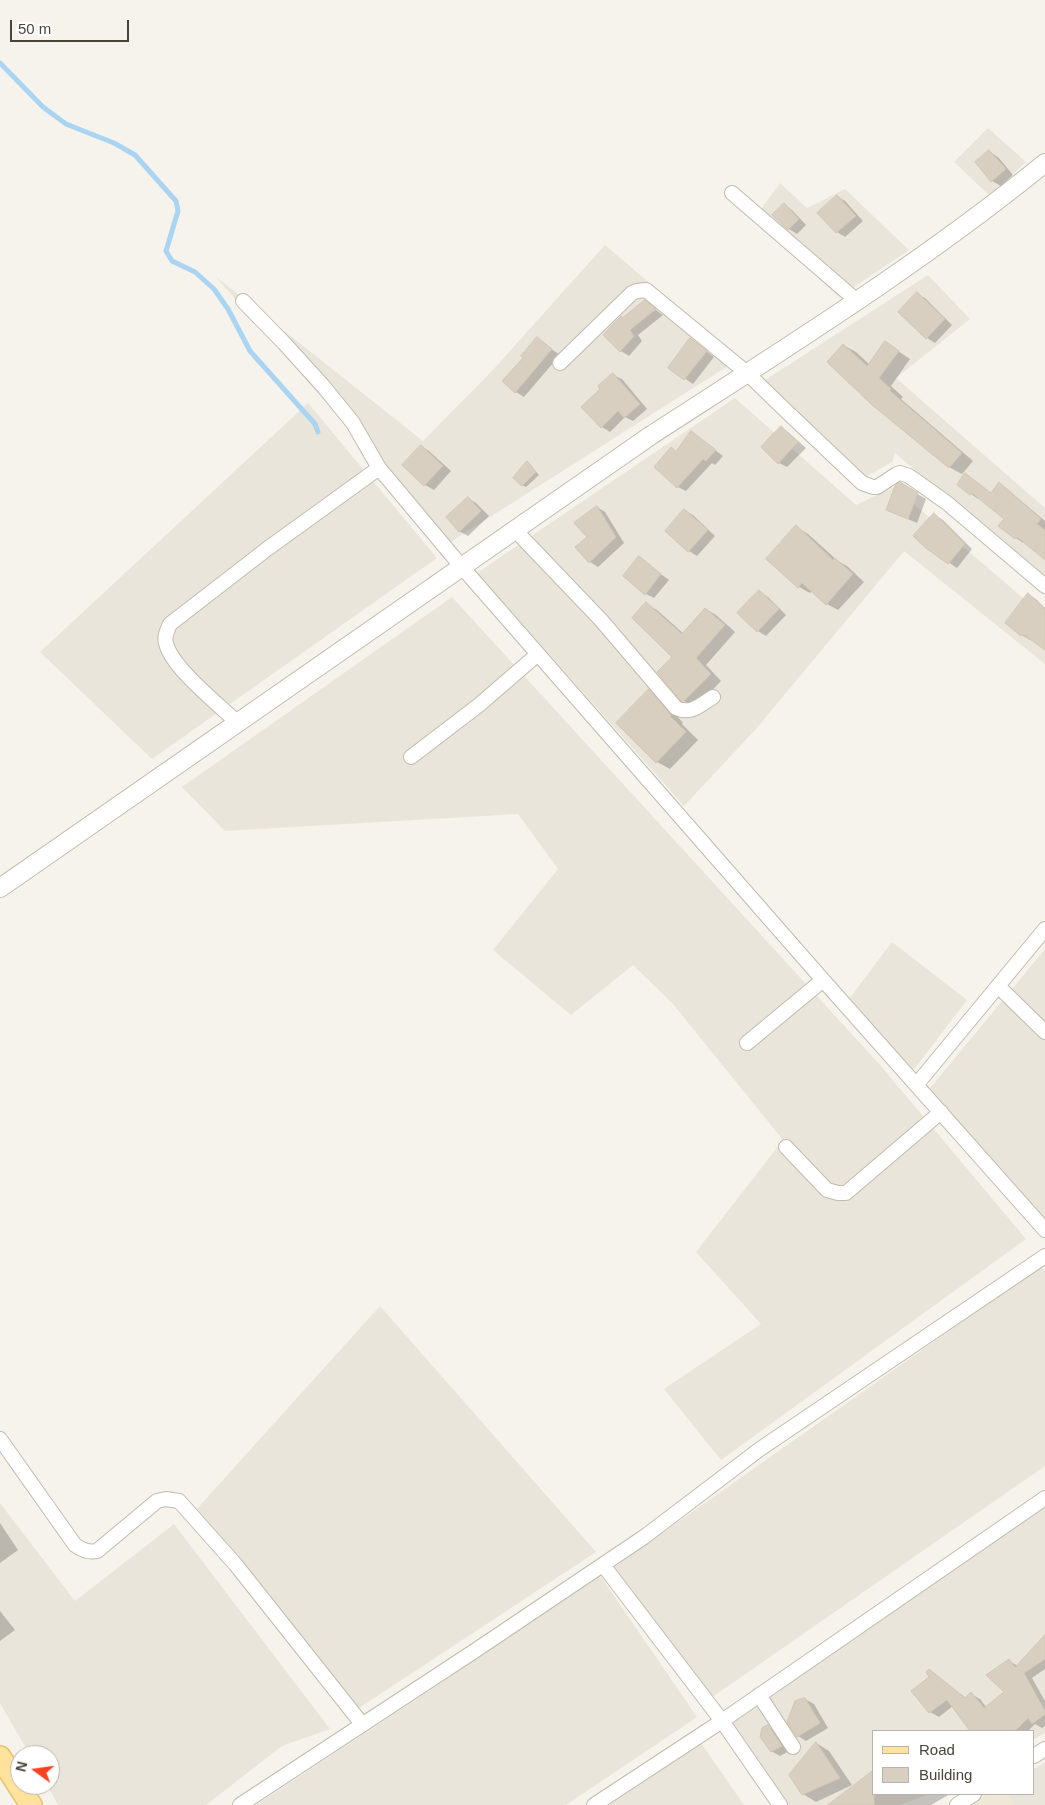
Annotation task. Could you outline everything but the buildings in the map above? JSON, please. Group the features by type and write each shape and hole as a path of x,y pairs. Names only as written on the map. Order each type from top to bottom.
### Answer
{"main road":[{"path":"0,1758 24,1803"}],"street":[{"path":"0,888 514,529 961,228 1001,199 1045,163"},
{"path":"732,193 856,300"},
{"path":"560,363 632,293 641,290 651,294 747,372 862,483 877,487 897,474 909,476 947,504 1045,586"},
{"path":"243,301 284,343 354,423 379,468 461,566 823,980 1045,1230"},
{"path":"237,722 193,681 172,657 166,646 165,638 170,624 259,555 379,468"},
{"path":"514,529 601,620 676,708 686,712 692,711 713,697"},
{"path":"411,757 480,705 538,654"},
{"path":"917,1084 1045,929"},
{"path":"747,1043 823,980"},
{"path":"998,986 1045,1032"},
{"path":"786,1147 827,1190 832,1193 843,1194 941,1112"},
{"path":"240,1805 644,1537 760,1449 1045,1256"},
{"path":"0,1439 75,1545 82,1550 98,1551 157,1501 166,1499 179,1501 236,1565 362,1724"},
{"path":"594,1805 722,1721 1045,1498"},
{"path":"602,1565 722,1721 780,1805"},
{"path":"759,1695 793,1747"},
{"path":"957,1805 972,1795"}],"shaded area":[{"path":"988,128 1026,162 990,196 954,162"},
{"path":"780,183 807,208 845,189 909,250 839,297 754,219"},
{"path":"605,245 739,359 449,543 215,276 423,441 491,372"},
{"path":"928,275 970,319 896,378 1045,508 1045,582 895,453 892,462 864,478 759,384"},
{"path":"735,398 856,505 894,487 1045,617 1045,664 904,551 756,729 684,806 477,573"},
{"path":"308,403 437,558 152,759 40,652"},
{"path":"452,597 881,1066 1026,1239 721,1460 664,1389 761,1324 696,1252 783,1140 673,1004 633,965 571,1015 493,950 558,869 518,814 225,831 182,787"},
{"path":"892,942 967,1000 909,1076 846,1003"},
{"path":"1045,949 1045,1228 926,1093"},
{"path":"1041,1266 1045,1271 1045,1466 708,1700 610,1570"},
{"path":"380,1306 596,1552 356,1710 195,1511"},
{"path":"1045,1502 1045,1733 1035,1738 1035,1730 872,1730 872,1795 927,1795 899,1805 784,1805 721,1723"},
{"path":"0,1503 75,1601 174,1524 330,1729 282,1746 206,1805 58,1805 52,1795 60,1795 60,1745 24,1745 0,1703"},
{"path":"597,1571 697,1717 566,1805 256,1805 441,1683"},
{"path":"701,1743 744,1805 606,1805"},
{"path":"1045,1762 1045,1805 971,1805 989,1795 1035,1795 1035,1768"},
{"path":"975,1795 1008,1795 1015,1805 960,1805"}],"waterway":[{"path":"0,63 43,107 66,124 114,143 135,155 176,201 178,211 166,251 172,261 195,272 214,289 228,309 250,351 315,424 318,432"}]}
